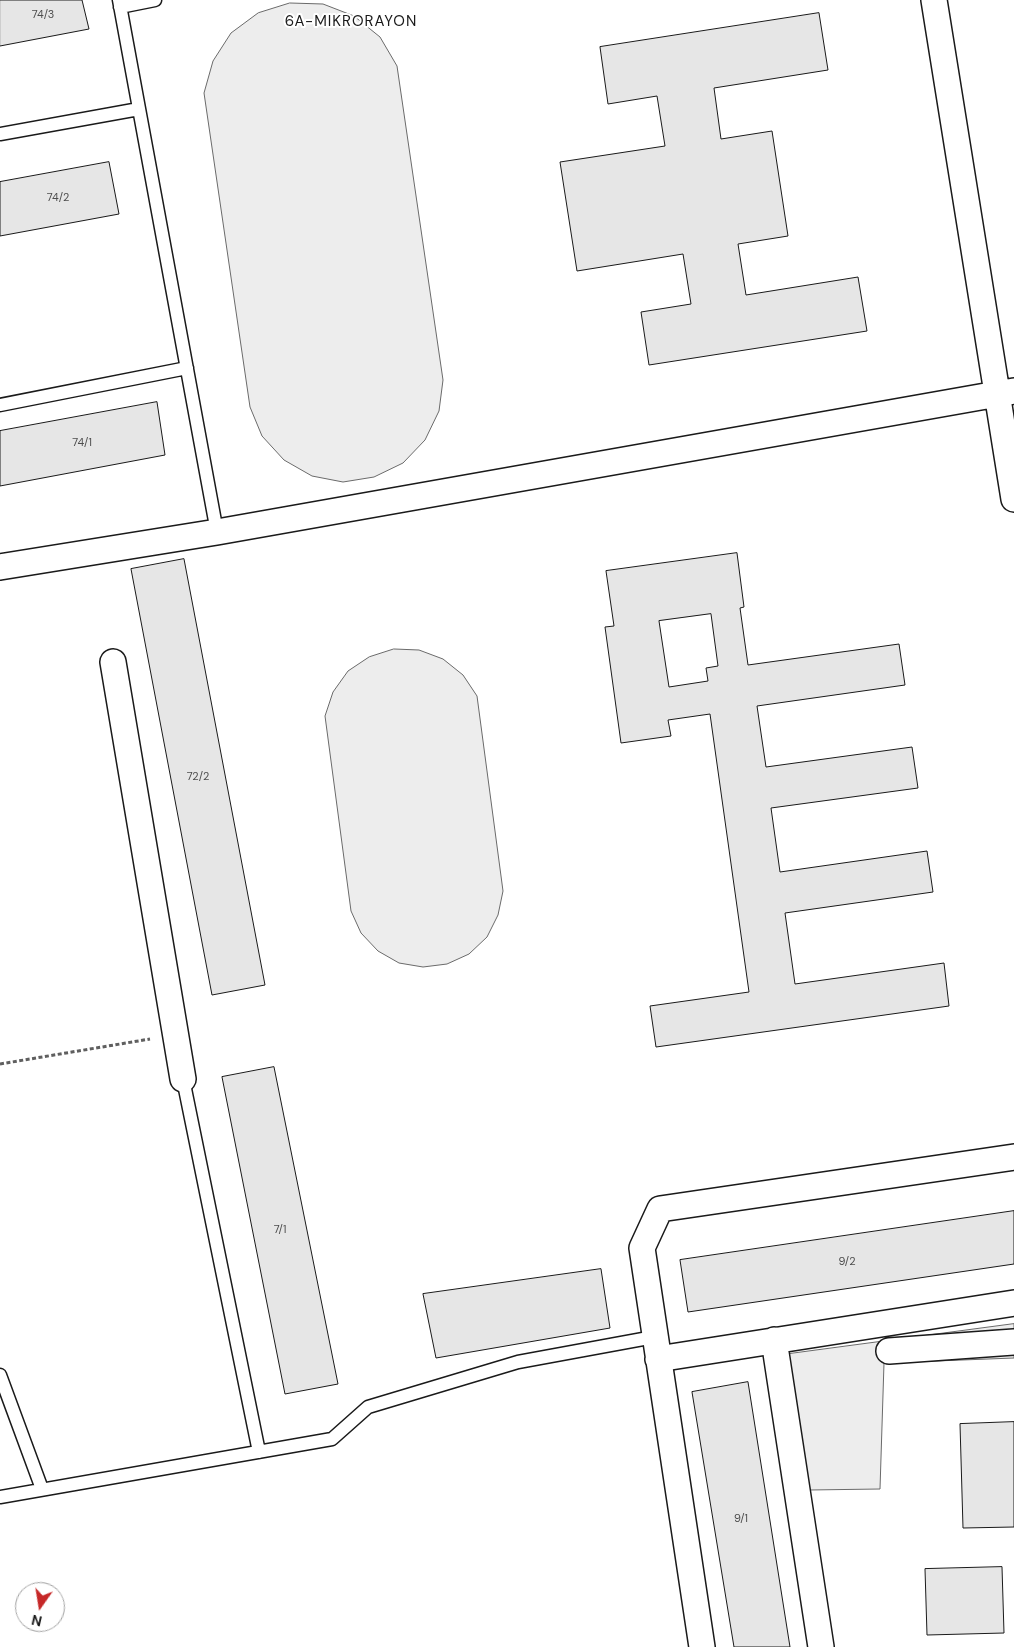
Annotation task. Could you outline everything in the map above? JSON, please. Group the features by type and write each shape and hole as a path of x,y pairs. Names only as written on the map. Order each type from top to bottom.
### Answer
{"street":[{"path":"934,0 1005,392 1014,499"},
{"path":"0,567 216,532 1005,392"},
{"path":"113,662 183,1078"},
{"path":"702,1647 642,1248 660,1210 1014,1157"},
{"path":"656,1348 774,1340 1014,1303"},
{"path":"774,1340 821,1647"},
{"path":"889,1351 1014,1342"}],"lane":[{"path":"155,0 120,3 216,532"},
{"path":"0,134 139,109"},
{"path":"0,405 187,368"},
{"path":"183,1078 258,1452"},
{"path":"0,1497 332,1439 368,1407 518,1362 656,1348"},
{"path":"0,1375 42,1489"}],"path":[{"path":"0,1064 176,1035"}],"shaded area":[{"path":"290,3 323,4 354,16 380,37 397,66 443,380 439,411 425,440 403,463 374,477 343,482 312,476 284,460 262,436 250,407 204,93 213,61 231,33 258,13"},
{"path":"394,649 419,650 443,659 463,675 477,696 503,891 498,915 487,937 469,954 447,964 423,967 399,963 378,951 361,933 351,911 325,716 333,692 348,671 369,657"},
{"path":"1014,1324 1014,1358 884,1363 880,1489 809,1490 789,1354"}],"building":[{"path":"0,0 82,0 89,29 0,46"},
{"path":"819,13 828,70 714,88 721,139 772,131 788,236 738,244 746,295 858,277 867,331 649,365 641,312 691,304 683,254 577,271 560,162 665,146 657,96 608,104 600,47"},
{"path":"109,162 119,214 0,236 0,182"},
{"path":"157,402 165,455 0,486 0,431"},
{"path":"737,553 744,607 740,608 748,665 899,644 905,685 757,706 766,767 912,747 918,788 771,808 780,872 927,851 933,892 785,913 795,984 944,963 949,1006 656,1047 650,1006 749,992 710,714 668,720 671,736 621,743 605,627 614,626 606,571","holes":["711,614 718,666 706,668 708,681 669,687 659,621"]},
{"path":"184,559 265,985 212,995 131,569"},
{"path":"274,1067 338,1384 285,1394 222,1077"},
{"path":"1014,1211 1014,1264 688,1312 680,1260"},
{"path":"601,1269 610,1328 436,1358 423,1294"},
{"path":"748,1382 790,1647 734,1647 692,1392"},
{"path":"1014,1422 1014,1527 963,1528 960,1424"},
{"path":"1002,1567 1004,1633 927,1635 925,1569"}],"district":[{"name":"6A-MIKRORAYON","path":"351,22"}]}
